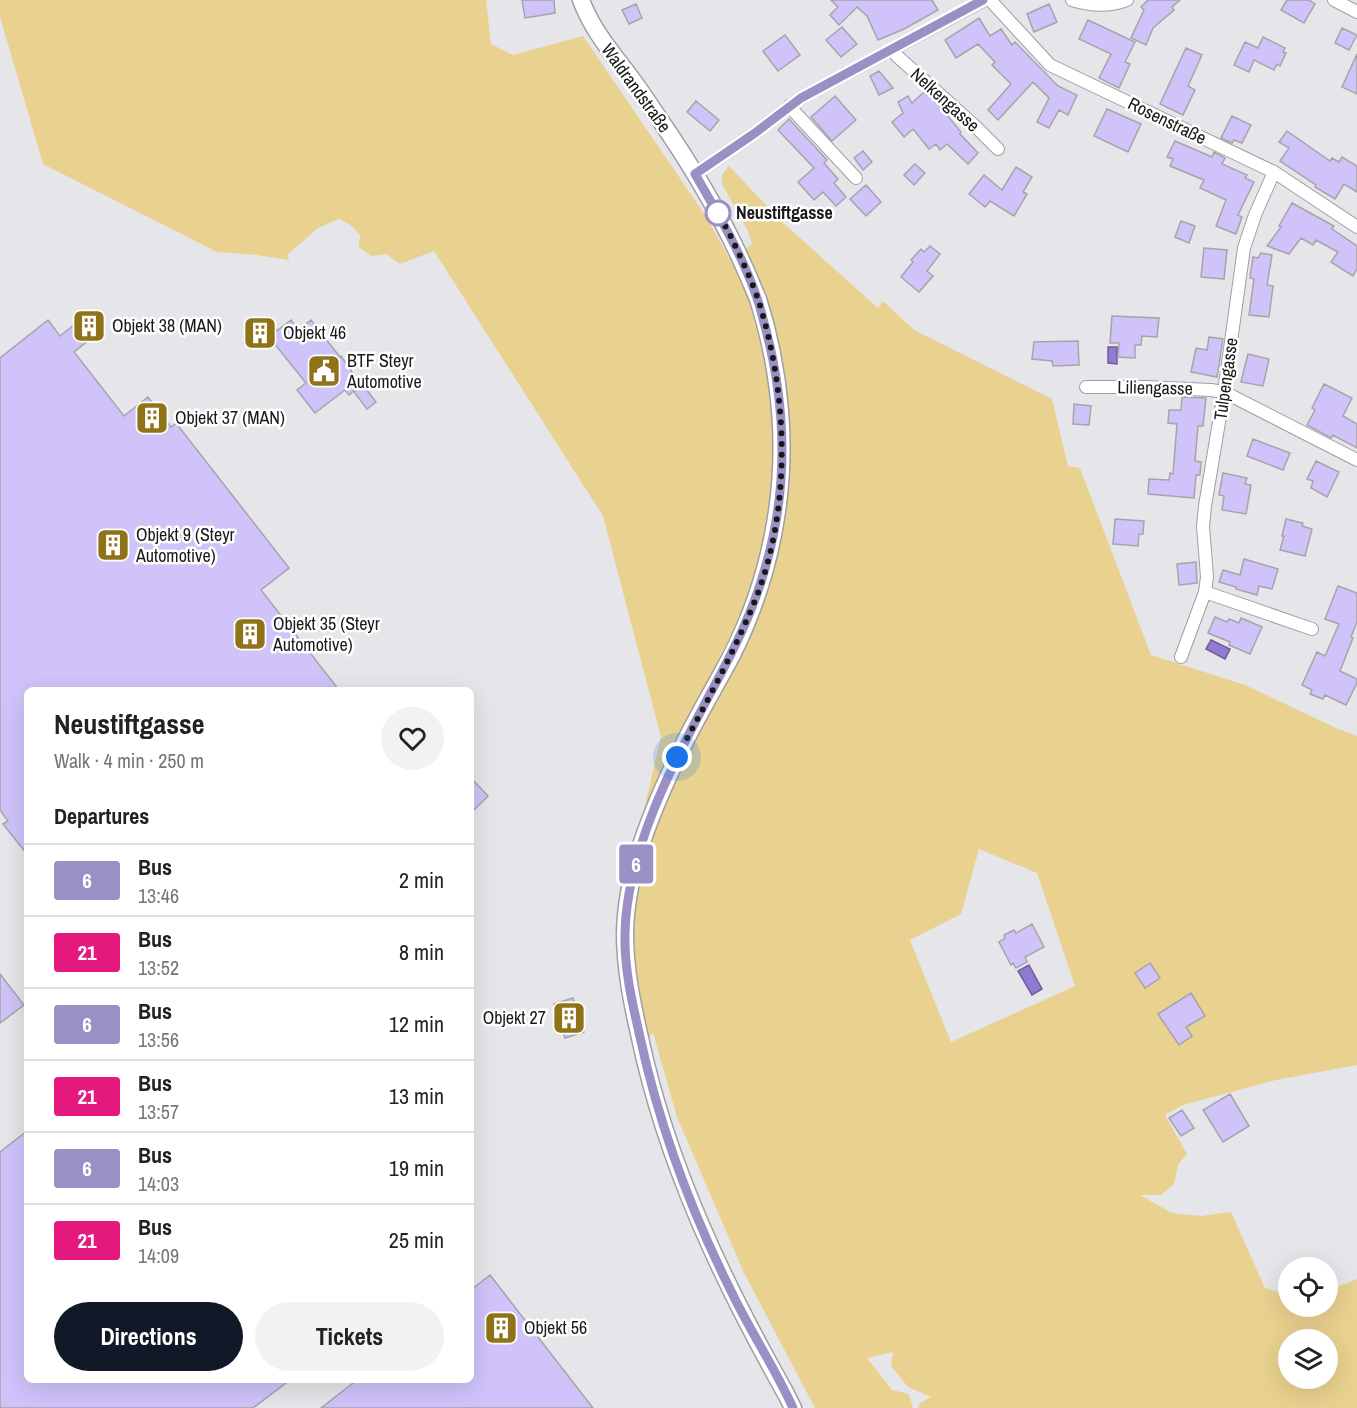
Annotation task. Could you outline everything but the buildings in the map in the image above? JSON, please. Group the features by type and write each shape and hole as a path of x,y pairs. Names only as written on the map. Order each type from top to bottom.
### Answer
{"street":[{"name":"Waldrandstraße","path":"581,0 585,12 600,37 659,118 695,174"},
{"path":"793,1408 731,1292 692,1204 645,1063 627,979 625,934 627,913 635,866 641,847 677,757 735,649 756,597 767,565 779,502 780,409 771,352 758,299 730,235 695,174 801,98 984,0"},
{"name":"Rosenstraße","path":"990,0 1050,65 1274,172 1357,227"},
{"path":"1072,0 1108,5 1127,0"},
{"path":"1334,0 1357,12"},
{"name":"Nelkengasse","path":"892,50 998,150"},
{"path":"789,106 856,178"},
{"name":"Tulpengasse","path":"1181,657 1205,592 1207,577 1203,526 1205,506 1244,249 1255,215 1274,172"},
{"name":"Liliengasse","path":"1086,387 1145,387 1224,392"},
{"path":"1224,392 1357,460"},
{"path":"1205,592 1312,629"}],"shaded area":[{"path":"0,0 486,0 491,44 513,55 583,36 707,218 730,260 752,244 748,231 722,184 722,175 729,166 781,221 878,308 883,301 914,330 1052,399 1068,466 1080,468 1151,655 1245,685 1357,736 1357,1065 1276,1080 1183,1105 1165,1115 1187,1154 1178,1165 1174,1184 1161,1195 1140,1195 1172,1213 1201,1216 1231,1212 1265,1288 1278,1292 1278,1317 1338,1317 1338,1287 1357,1279 1357,1408 918,1408 920,1403 931,1397 908,1387 891,1366 893,1352 867,1358 892,1390 909,1394 913,1408 815,1408 744,1273 677,1117 653,1033 636,1050 616,929 661,737 603,516 434,251 400,264 386,254 371,256 359,247 358,232 351,225 339,219 318,228 287,255 290,260 217,252 43,164 0,17","holes":["979,849 1037,873 1075,986 951,1042 910,940 961,914"]},
{"path":"1108,347 1117,347 1117,364 1108,363"},
{"path":"1211,640 1230,649 1225,659 1206,649"},
{"path":"1029,965 1042,989 1032,995 1018,971"}],"bus line":[{"name":"6","path":"793,1408 731,1292 692,1204 645,1063 627,979 625,934 635,866 654,811 677,757 735,649 756,597 767,565 779,502 782,437 780,409 771,352 758,299 730,235 695,174 801,98 983,0"}],"place":[{"name":"Neustiftgasse","path":"718,213"},
{"name":"Objekt 38 (MAN)","path":"89,326"},
{"name":"Objekt 46","path":"260,333"},
{"name":"BTF Steyr Automotive","path":"324,371"},
{"name":"Objekt 37 (MAN)","path":"152,418"},
{"name":"Objekt 9 (Steyr Automotive)","path":"113,545"},
{"name":"Objekt 35 (Steyr Automotive)","path":"250,634"},
{"name":"Objekt 27","path":"569,1018"},
{"name":"Objekt 56","path":"501,1328"}],"route":[{"path":"677,757 735,649 756,597 767,565 779,502 782,437 771,352 758,299 718,213"}]}
